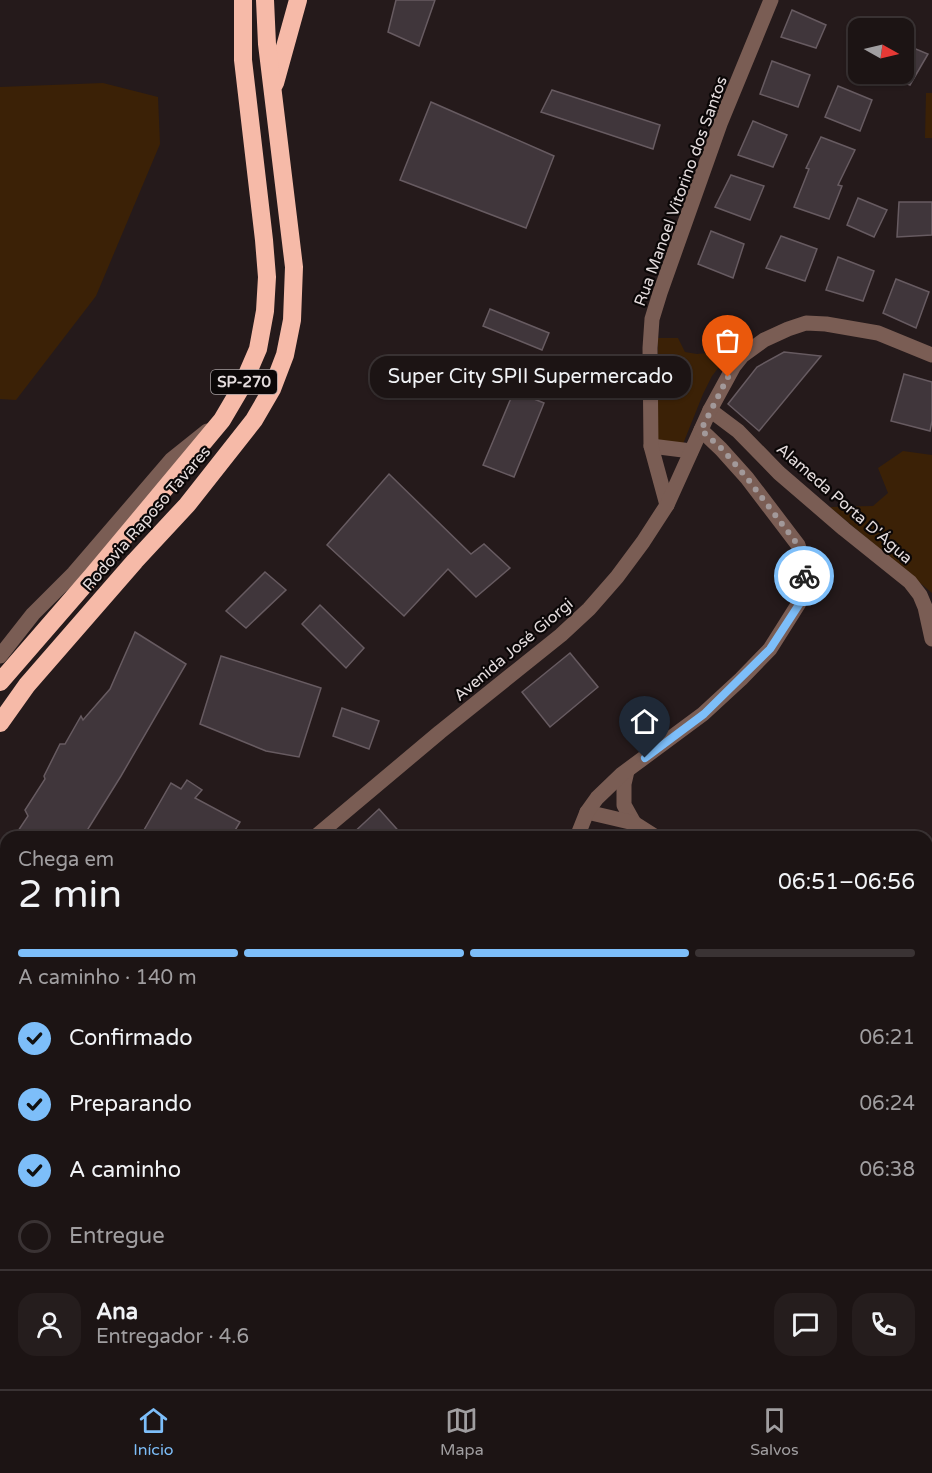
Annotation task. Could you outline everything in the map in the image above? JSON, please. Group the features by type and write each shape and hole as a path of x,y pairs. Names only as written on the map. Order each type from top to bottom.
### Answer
{"highway":[{"path":"235,0 243,60"},
{"name":"Rodovia Raposo Tavares","path":"0,682 222,420 242,386 258,349 265,311 267,277 243,60 243,0"},
{"name":"Rodovia Raposo Tavares","path":"0,723 27,685 187,505 254,420 272,389 285,355 292,320 294,267 267,44 266,0"},
{"path":"273,91 298,0"}],"street":[{"name":"Rua Manoel Vitorino dos Santos","path":"667,505 651,446 652,320 720,124 771,0"},
{"name":"Avenida José Giorgi","path":"322,831 590,609 643,542 667,505 710,410 742,356 764,340 806,323 878,333 932,355"},
{"name":"Alameda Porta D'Água","path":"710,410 738,431 779,473 844,529 910,582 920,595 925,607 932,639"},
{"path":"0,656 33,614 74,573 172,459 222,420"},
{"path":"579,831 587,812 611,784 704,714 770,649 800,603 805,585 804,563 798,545 747,478 722,449 701,430"},
{"path":"651,446 692,451"},
{"path":"627,771 624,784 624,805 634,823"},
{"path":"587,812 634,823 647,831"}],"shaded area":[{"path":"103,83 158,97 160,144 96,296 16,400 0,399 0,87"},
{"path":"926,93 932,93 932,138 925,138"},
{"path":"658,338 678,338 685,352 697,354 726,351 725,359 712,376 703,394 683,444 677,448 657,439"},
{"path":"903,451 932,455 932,593 830,507 873,506 888,493 878,468"}],"building":[{"path":"396,0 435,0 419,46 388,32"},
{"path":"792,10 826,25 816,48 781,37"},
{"path":"914,48 928,54 914,78"},
{"path":"772,61 810,75 798,107 760,94"},
{"path":"838,86 872,100 860,131 825,117"},
{"path":"552,90 660,125 653,149 541,112"},
{"path":"431,102 554,156 526,228 400,180"},
{"path":"753,121 787,135 773,167 738,155"},
{"path":"821,137 855,150 838,185 842,186 829,219 794,207 809,169 806,168"},
{"path":"731,175 764,186 750,220 715,207"},
{"path":"858,198 887,210 874,237 847,225"},
{"path":"899,202 932,202 932,235 897,237"},
{"path":"711,231 744,244 733,278 698,264"},
{"path":"781,236 817,249 805,281 766,268"},
{"path":"838,257 874,271 863,301 826,290"},
{"path":"896,279 929,292 916,328 883,313"},
{"path":"490,309 549,333 542,350 483,326"},
{"path":"784,352 821,356 759,431 728,404 757,367"},
{"path":"904,374 932,382 930,431 891,421"},
{"path":"514,391 544,403 514,477 483,465"},
{"path":"389,474 471,554 484,544 510,568 476,597 448,569 404,616 327,545"},
{"path":"265,572 286,590 246,628 226,611"},
{"path":"320,605 364,648 346,668 302,624"},
{"path":"135,632 186,664 87,831 18,831 28,816 25,810 45,779 44,776 60,744 65,744 81,716 83,720 110,689"},
{"path":"570,653 598,687 550,727 522,692"},
{"path":"221,656 321,688 299,757 266,751 200,724"},
{"path":"342,708 379,721 369,749 333,736"},
{"path":"187,780 202,790 195,798 240,822 235,831 143,831 171,783 181,789"},
{"path":"379,809 399,831 355,831"}],"way so far":[{"path":"728,377 701,430 722,449 747,478 798,545 804,563 804,576"}],"place":[{"name":"Super City SPII Supermercado","path":"728,377"}],"route":[{"path":"645,758 704,714 770,649 800,603 805,585 804,576"}]}
